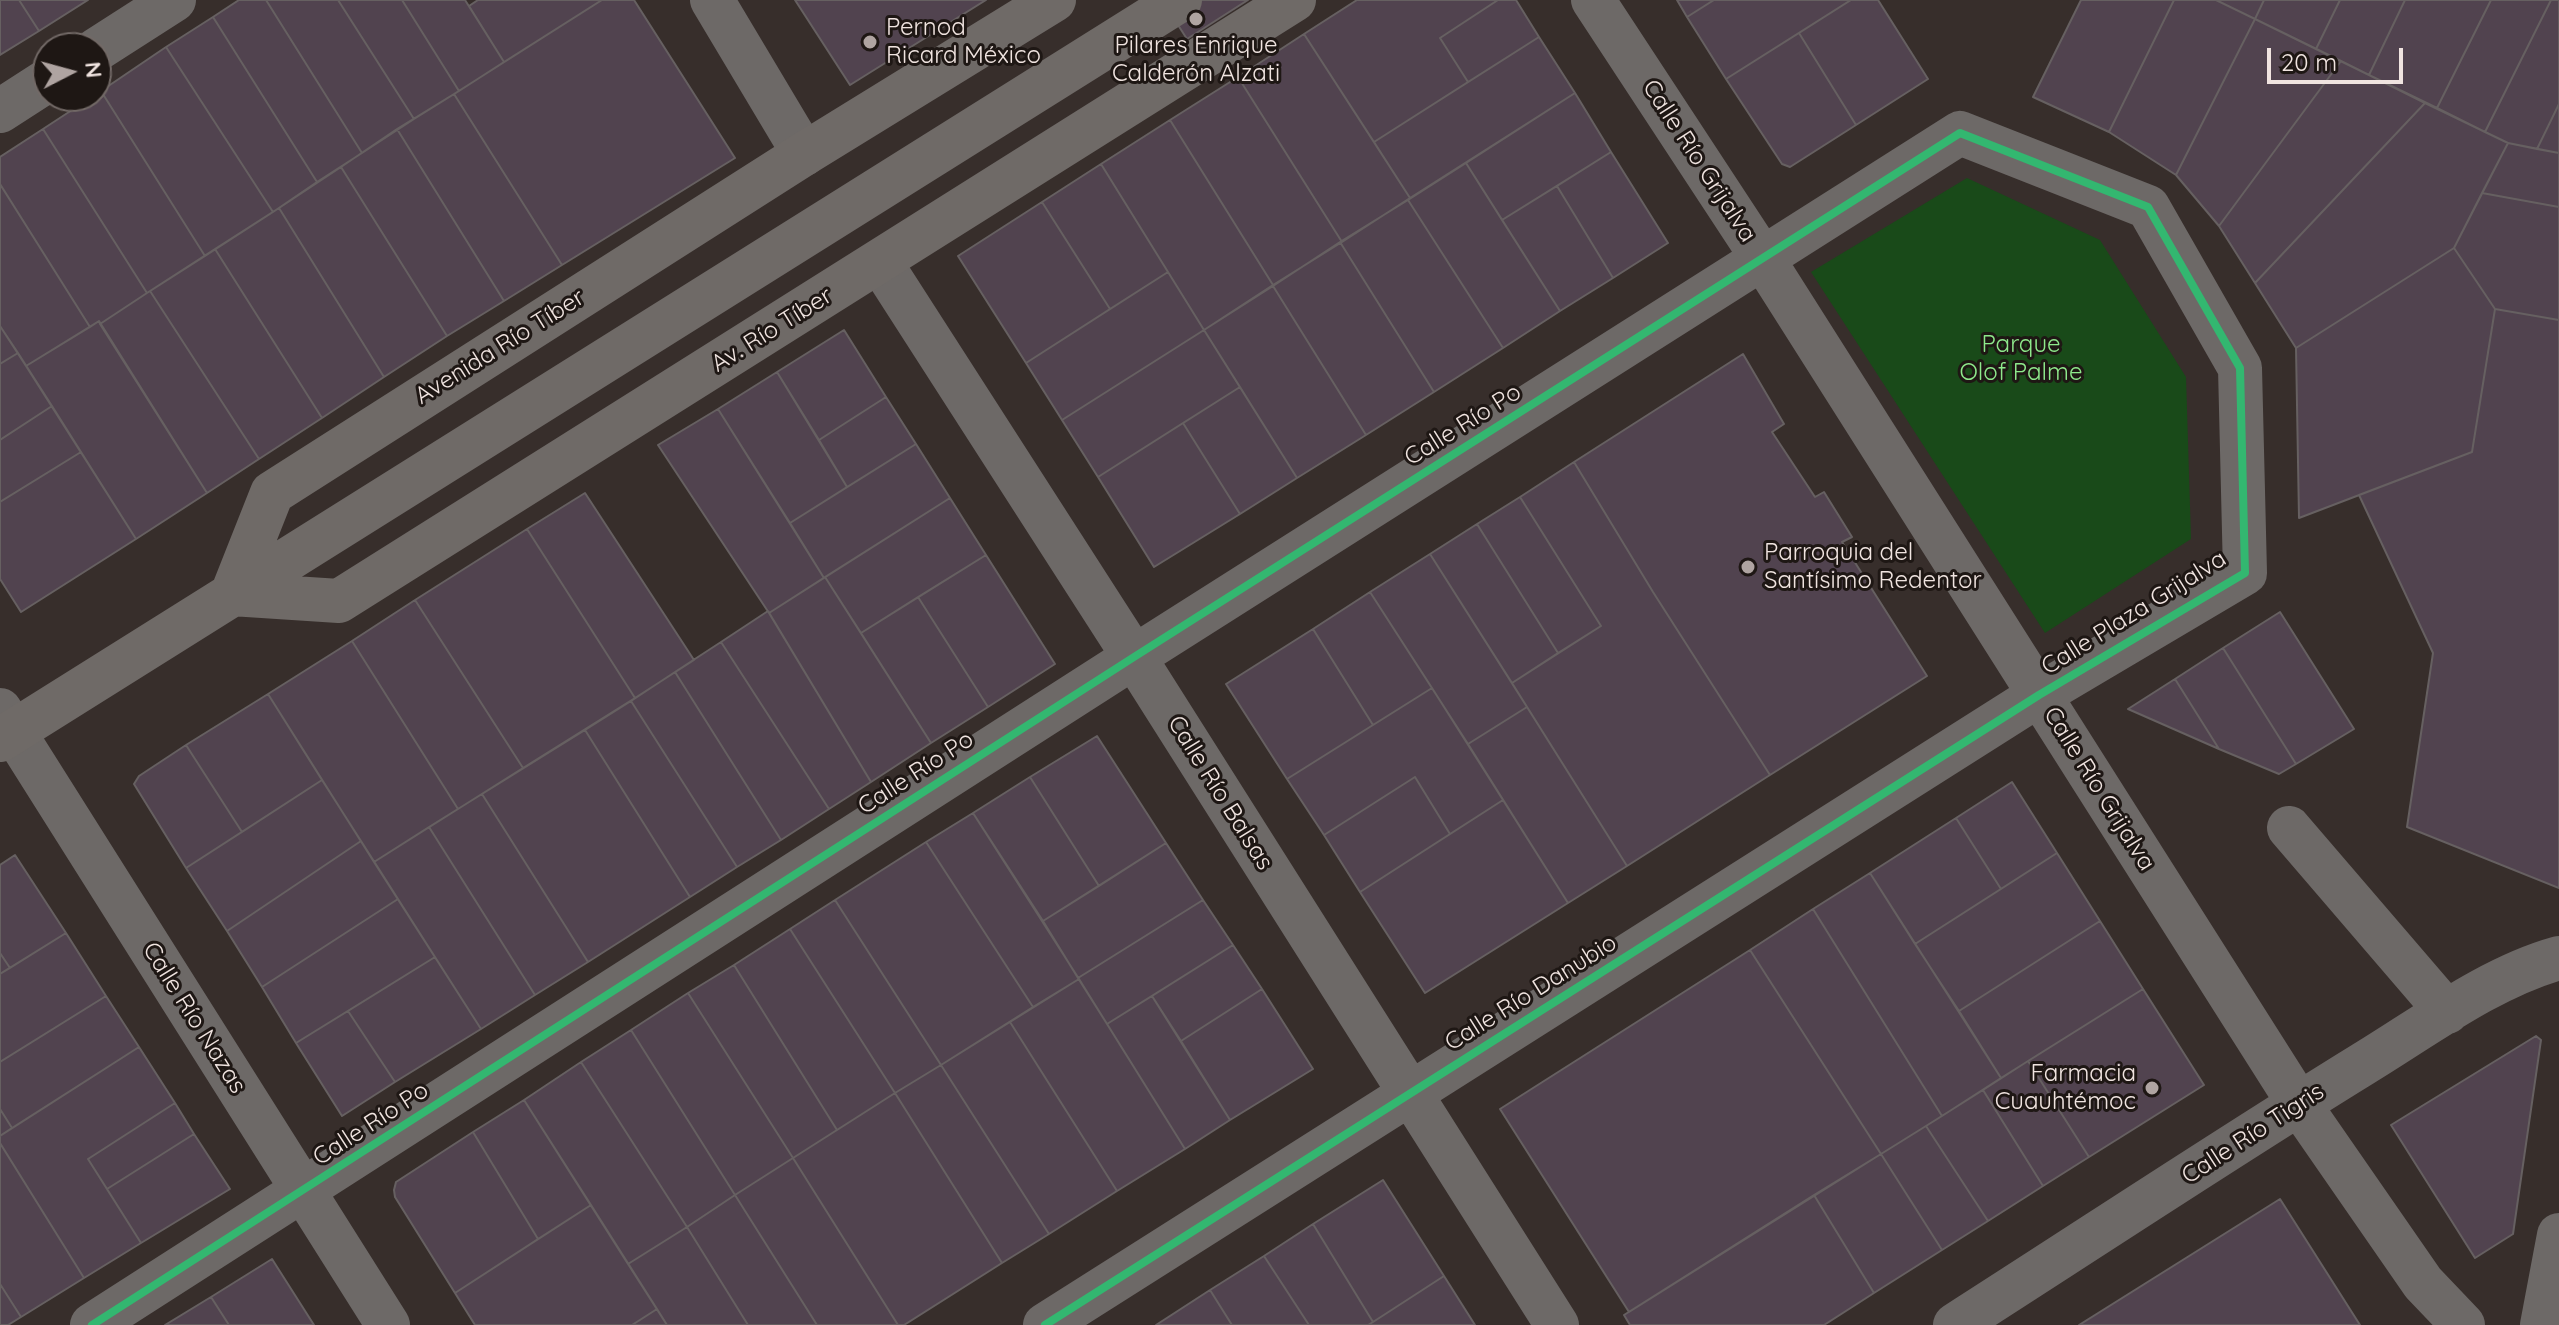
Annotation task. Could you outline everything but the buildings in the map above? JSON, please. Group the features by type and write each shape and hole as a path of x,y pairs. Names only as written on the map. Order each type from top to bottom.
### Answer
{"main road":[{"name":"Avenida Río Tíber","path":"232,594 272,493 804,154 1054,0"},
{"path":"5,727 232,594 1180,0"},
{"name":"Av. Río Tíber","path":"232,594 339,601 1294,0"}],"street":[{"path":"112,40 174,0"},
{"path":"712,0 804,154"},
{"name":"Calle Río Grijalva","path":"1593,0 1763,259 2299,1104 2423,1283 2463,1325"},
{"path":"0,111 32,90"},
{"name":"Calle Plaza Grijalva","path":"1763,259 1960,133 2148,207 2240,368 2245,573 2039,695"},
{"name":"Calle Río Po","path":"92,1325 1134,657 1763,259"},
{"name":"Calle Río Balsas","path":"880,262 1557,1325"},
{"name":"Calle Río Danubio","path":"1045,1325 2039,695"},
{"name":"Calle Río Nazas","path":"5,727 388,1325"},
{"path":"2289,828 2447,1012"},
{"name":"Calle Río Tigris","path":"1955,1325 2447,1012 2527,967 2559,958"},
{"path":"2542,1325 2559,1235"}],"green space":[{"name":"Parque Olof Palme","path":"1967,178 2100,240 2186,377 2191,539 2045,633 1811,272"}],"cycle path":[{"path":"92,1325 1134,657 1960,133 2148,207 2240,368 2245,573 2039,695 1045,1325"}],"place":[{"name":"Pilares Enrique Calderón Alzati","path":"1196,19"},
{"name":"Pernod Ricard México","path":"870,42"},
{"name":"Parroquia del Santísimo Redentor","path":"1748,567"},
{"name":"Farmacia Cuauhtémoc","path":"2152,1088"}]}
